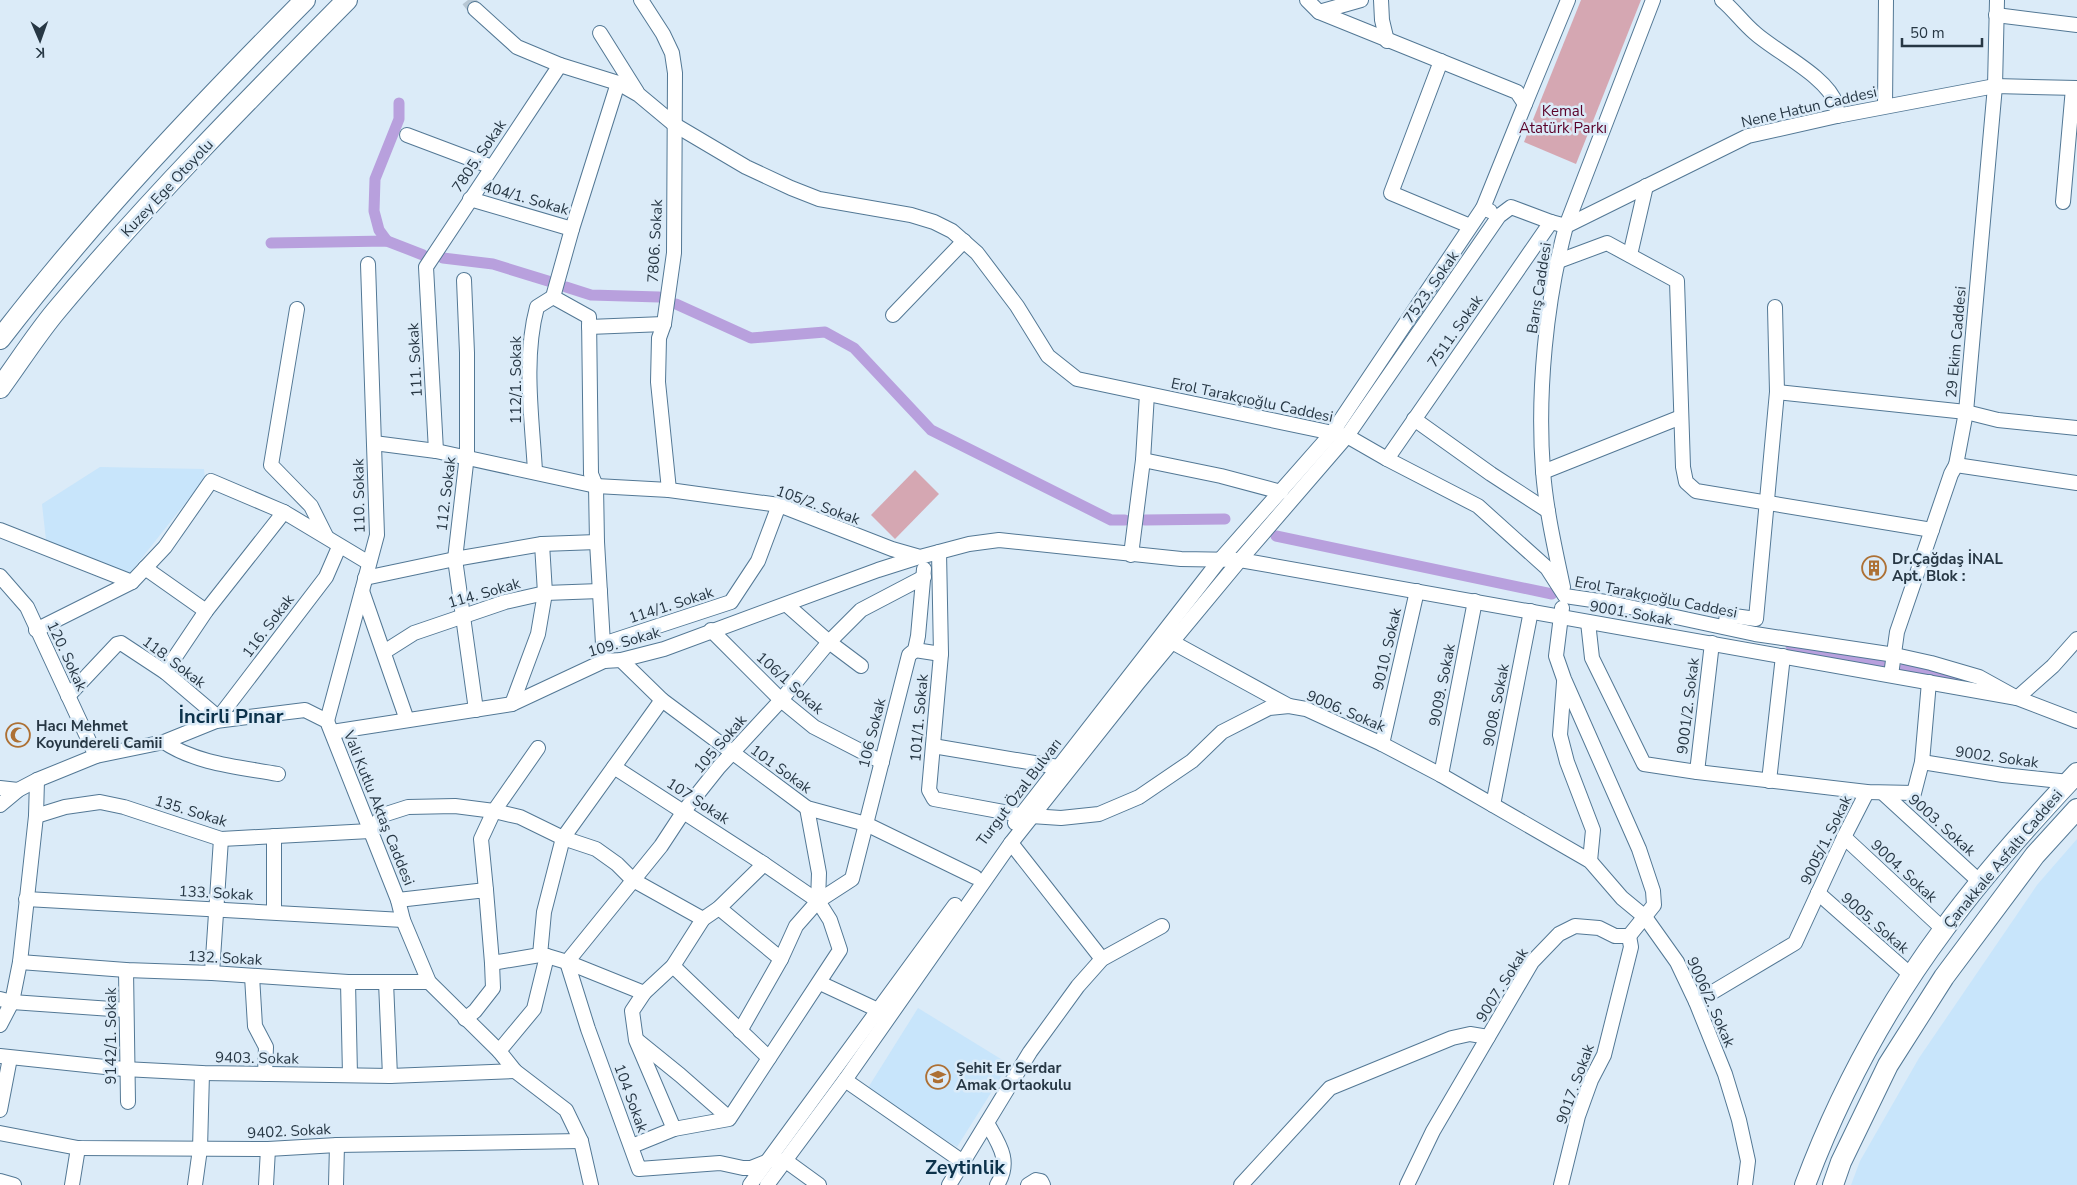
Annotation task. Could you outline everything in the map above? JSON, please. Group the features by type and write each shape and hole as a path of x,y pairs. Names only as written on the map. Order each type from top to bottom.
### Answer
{"highway":[{"name":"Kuzey Ege Otoyolu","path":"0,339 91,228 202,104 305,0"},
{"name":"Kuzey Ege Otoyolu","path":"0,388 55,312 113,246 238,110 347,0"},
{"name":"Çanakkale Asfaltı Caddesi","path":"1806,1185 1816,1155 1863,1055 1912,976 1943,929 1980,882 2030,823 2073,778"},
{"name":"Çanakkale Asfaltı Caddesi","path":"1833,1185 1841,1162 1888,1065 1944,977 2035,855 2077,809"}],"street":[{"name":"7806. Sokak","path":"641,0 672,52 674,73 674,253 664,324 659,338 658,382 669,490"},
{"path":"1307,0 1319,12 1517,92 1525,104"},
{"path":"1319,12 1361,0"},
{"path":"1381,0 1382,20 1387,41"},
{"name":"Turgut Özal Bulvarı","path":"750,1185 885,1011 1011,843 1058,767 1219,561 1332,433 1483,208 1568,0"},
{"name":"Barış Caddesi","path":"1565,596 1548,510 1543,472 1541,423 1542,396 1556,262 1566,226 1653,0"},
{"path":"1722,0 1754,33 1787,56 1829,90 1836,104 1837,116"},
{"path":"1885,106 1886,0"},
{"name":"29 Ekim Caddesi","path":"1891,676 1897,632 1951,474 1956,466 1966,412 1995,86 1997,0"},
{"name":"Erol Tarakçıoğlu Caddesi","path":"476,9 517,47 560,65 618,83 639,94 675,125 746,167 791,188 819,199 911,215 934,222 952,231 977,253 1017,306 1048,356 1077,379 1347,436 1478,506 1547,568 1565,596 1606,602 1755,634 1895,655 1931,663 1979,677 2017,698 2077,721"},
{"path":"1996,15 2077,26"},
{"path":"600,33 639,94"},
{"path":"1441,61 1392,194 1470,226"},
{"name":"7805. Sokak","path":"426,266 560,65"},
{"path":"604,662 597,542 596,486 591,474 589,317 553,297 572,229 618,83"},
{"name":"Nene Hatun Caddesi","path":"1566,226 1748,136 1885,106 1995,86 2075,88"},
{"path":"2063,202 2075,88"},
{"path":"407,135 492,167"},
{"path":"1630,256 1646,186"},
{"name":"404/1. Sokak","path":"470,199 572,229"},
{"path":"1483,208 1499,216 1510,207 1566,226"},
{"name":"7523. Sokak","path":"1347,436 1499,216"},
{"name":"7511. Sokak","path":"1387,459 1551,222"},
{"path":"893,315 964,241"},
{"path":"1556,262 1607,243 1677,281 1682,467 1686,482 1696,491 1932,530"},
{"name":"110. Sokak","path":"329,726 377,535 368,264"},
{"name":"111. Sokak","path":"426,266 436,451"},
{"name":"112. Sokak","path":"464,280 467,353 467,458 455,559 476,710"},
{"name":"112/1. Sokak","path":"534,471 530,358 532,325 537,307 553,297"},
{"path":"1725,627 1727,615 1756,619 1777,392 1775,308"},
{"path":"297,309 271,465 311,506 326,537"},
{"path":"590,327 664,324"},
{"path":"1777,392 1966,412 1998,420 2077,428"},
{"path":"1131,555 1143,460 1147,394"},
{"path":"1543,472 1680,417"},
{"path":"1414,419 1490,474 1548,510"},
{"name":"Turgut Özal Bulvarı","path":"767,1185 845,1080 885,1011 975,877 1240,560 1347,436"},
{"name":"105/2. Sokak","path":"374,443 436,451 596,486 669,490 779,505 892,549 923,556"},
{"path":"1143,460 1221,476 1281,492"},
{"path":"1956,466 2077,483"},
{"path":"36,630 132,582 165,547 211,481 284,512 369,563"},
{"name":"114/1. Sokak","path":"603,644 731,602 758,561 779,505"},
{"path":"165,672 206,611 284,512"},
{"path":"0,530 132,582"},
{"path":"923,556 969,544 999,540 1131,555 1219,561"},
{"path":"407,720 363,585 455,559 542,544 597,542"},
{"path":"512,704 538,634 545,593 542,544"},
{"name":"116. Sokak","path":"216,721 326,577 339,546"},
{"name":"101/1. Sokak","path":"939,552 941,654 929,790 934,799 1026,816"},
{"name":"106 Sokak","path":"740,1030 781,959 796,926 818,901 852,879 909,655 915,650 924,577 923,556"},
{"name":"109. Sokak","path":"329,726 407,720 512,704 604,662 621,660 664,649 710,630 787,605 878,570 923,556"},
{"name":"9001. Sokak","path":"1219,561 1240,560 2017,698"},
{"path":"145,568 206,611"},
{"name":"120. Sokak","path":"0,576 27,607 96,756"},
{"name":"105 Sokak","path":"567,962 732,752 782,700 829,642 861,610 924,577"},
{"name":"114. Sokak","path":"384,652 414,633 464,614 505,602 545,593 600,591"},
{"name":"9010. Sokak","path":"1382,744 1417,591"},
{"path":"1565,596 1556,656 1564,680 1640,849 1653,891 1654,905 1629,936"},
{"name":"9009. Sokak","path":"1441,776 1475,602"},
{"path":"787,605 829,642 861,666"},
{"name":"9008. Sokak","path":"1492,805 1530,611"},
{"path":"1588,622 1592,658 1644,764 1867,792"},
{"name":"106/1 Sokak","path":"710,630 782,700 814,727 882,762"},
{"path":"2017,698 2052,666 2077,639"},
{"path":"1172,642 1289,706"},
{"name":"118. Sokak","path":"68,696 117,644 121,643 165,672 212,712 216,721"},
{"name":"9001/2. Sokak","path":"1696,772 1712,644"},
{"path":"915,650 941,654"},
{"path":"1769,780 1783,656"},
{"name":"101 Sokak","path":"621,660 662,700 807,808 866,824 975,877"},
{"path":"1564,680 1560,735 1567,762 1593,830 1590,861"},
{"name":"9005/1. Sokak","path":"1696,1002 1795,943 1867,792 1914,793 1922,762 1929,682"},
{"path":"499,1051 534,1009 544,955 544,912 563,838 662,700"},
{"name":"9006. Sokak","path":"1026,816 1061,818 1099,814 1123,804 1139,797 1192,761 1222,732 1269,708 1289,706 1326,717 1382,744 1590,861"},
{"name":"Vali Kutlu Aktaş Caddesi","path":"0,804 18,790 36,780 96,756 164,742 216,721 305,710 329,726 398,900 403,920 429,982 499,1051 515,1071 566,1110 581,1141 592,1185"},
{"path":"164,742 179,752 194,758 278,774"},
{"path":"933,746 1058,767"},
{"path":"465,1019 475,1011 493,988 481,839 494,811 538,748"},
{"name":"9002. Sokak","path":"1922,762 2003,775 2073,778"},
{"name":"107 Sokak","path":"614,767 684,811 818,901"},
{"path":"0,1025 6,1001 20,962 36,816 36,780"},
{"path":"0,788 18,790"},
{"name":"9003. Sokak","path":"1883,793 1980,882"},
{"name":"135. Sokak","path":"36,816 65,806 100,802 124,807 221,839 370,831"},
{"path":"370,831 383,815 408,807 456,806 494,811 520,817 563,838 596,849 617,864 633,880 702,919"},
{"path":"632,1146 674,1129 729,1118 820,983 840,950 830,920 818,901 819,873 807,808"},
{"path":"274,836 274,912"},
{"name":"9004. Sokak","path":"1844,837 1943,929"},
{"path":"212,973 218,909 221,839"},
{"path":"1011,843 1102,960"},
{"name":"9006/2. Sokak","path":"1590,861 1622,898 1645,917 1677,962 1696,1002 1725,1074 1739,1120 1748,1161 1745,1185"},
{"path":"674,1129 636,1040 632,1011 644,993 673,966 702,919 719,908 764,864"},
{"path":"398,900 486,890"},
{"name":"9005. Sokak","path":"1818,893 1912,976"},
{"name":"133. Sokak","path":"26,899 403,920"},
{"path":"719,908 781,959"},
{"path":"949,1185 1030,1052 1078,986 1102,960 1162,926"},
{"name":"9007. Sokak","path":"1407,1185 1433,1131 1532,962 1560,934 1575,926 1599,928 1615,936 1629,936"},
{"name":"9017. Sokak","path":"1561,1185 1578,1116 1591,1080 1604,1056 1631,947 1629,936"},
{"path":"492,963 544,955 567,962 644,993"},
{"name":"132. Sokak","path":"20,962 126,970 212,973 348,982 429,982"},
{"name":"104 Sokak","path":"567,962 588,1029 639,1168 720,1163 751,1168 771,1160"},
{"path":"673,966 769,1058"},
{"name":"9142/1. Sokak","path":"126,970 128,1102"},
{"path":"252,976 255,1026 266,1047 265,1074"},
{"path":"348,982 350,1075"},
{"path":"386,982 390,1076"},
{"path":"820,983 885,1011"},
{"path":"6,1001 126,1010"},
{"path":"1240,1185 1330,1088 1452,1038 1470,1034 1488,1037"},
{"path":"636,1040 729,1118"},
{"path":"0,1110 5,1057"},
{"name":"9403. Sokak","path":"5,1057 126,1069 202,1074 390,1076 515,1071"},
{"path":"195,1185 200,1150 202,1074"},
{"path":"845,1080 963,1162"},
{"path":"987,1122 1000,1146 1004,1165 1002,1176 996,1185"},
{"name":"9402. Sokak","path":"0,1133 78,1148 200,1150 268,1149 337,1144 581,1141"},
{"path":"336,1185 337,1144"},
{"path":"72,1185 78,1148"},
{"path":"266,1185 268,1149"},
{"path":"771,1160 786,1161 820,1185"},
{"path":"1028,1185 1036,1180 1041,1180 1043,1185"},
{"path":"0,1181 14,1185"}],"shaded area":[{"path":"100,467 204,469 205,478 130,573 46,540 42,504"},
{"path":"2077,839 2077,1185 1851,1185 1860,1161 1919,1058 2037,885"},
{"name":"Şehit Er Serdar Amak Ortaokulu","path":"918,1008 1009,1064 957,1147 866,1091"}],"green space":[{"name":"Kemal Atatürk Parkı","path":"1581,0 1641,0 1576,164 1524,142"},
{"path":"915,470 939,494 895,539 871,515"}],"waterway":[{"path":"387,241 379,230 374,211 375,179 399,119 399,103"},
{"path":"271,243 387,241 423,255"},
{"path":"443,258 493,264 548,281"},
{"path":"566,287 591,295 659,297"},
{"path":"676,304 751,338 825,332 854,348 931,430 1111,520 1125,520"},
{"path":"1145,520 1225,519"},
{"path":"1276,536 1552,594"},
{"path":"1791,646 1885,665"},
{"path":"1904,669 1985,686"}],"tunnel":[{"path":"468,0 475,9"}],"place":[{"name":"Dr.Çağdaş İNAL Apt. Blok :","path":"1874,568"},
{"name":"Hacı Mehmet Koyundereli Camii","path":"18,735"},
{"name":"Şehit Er Serdar Amak Ortaokulu","path":"938,1077"}],"district":[{"name":"İncirli Pınar","path":"231,716"},
{"name":"Zeytinlik","path":"965,1167"}]}
